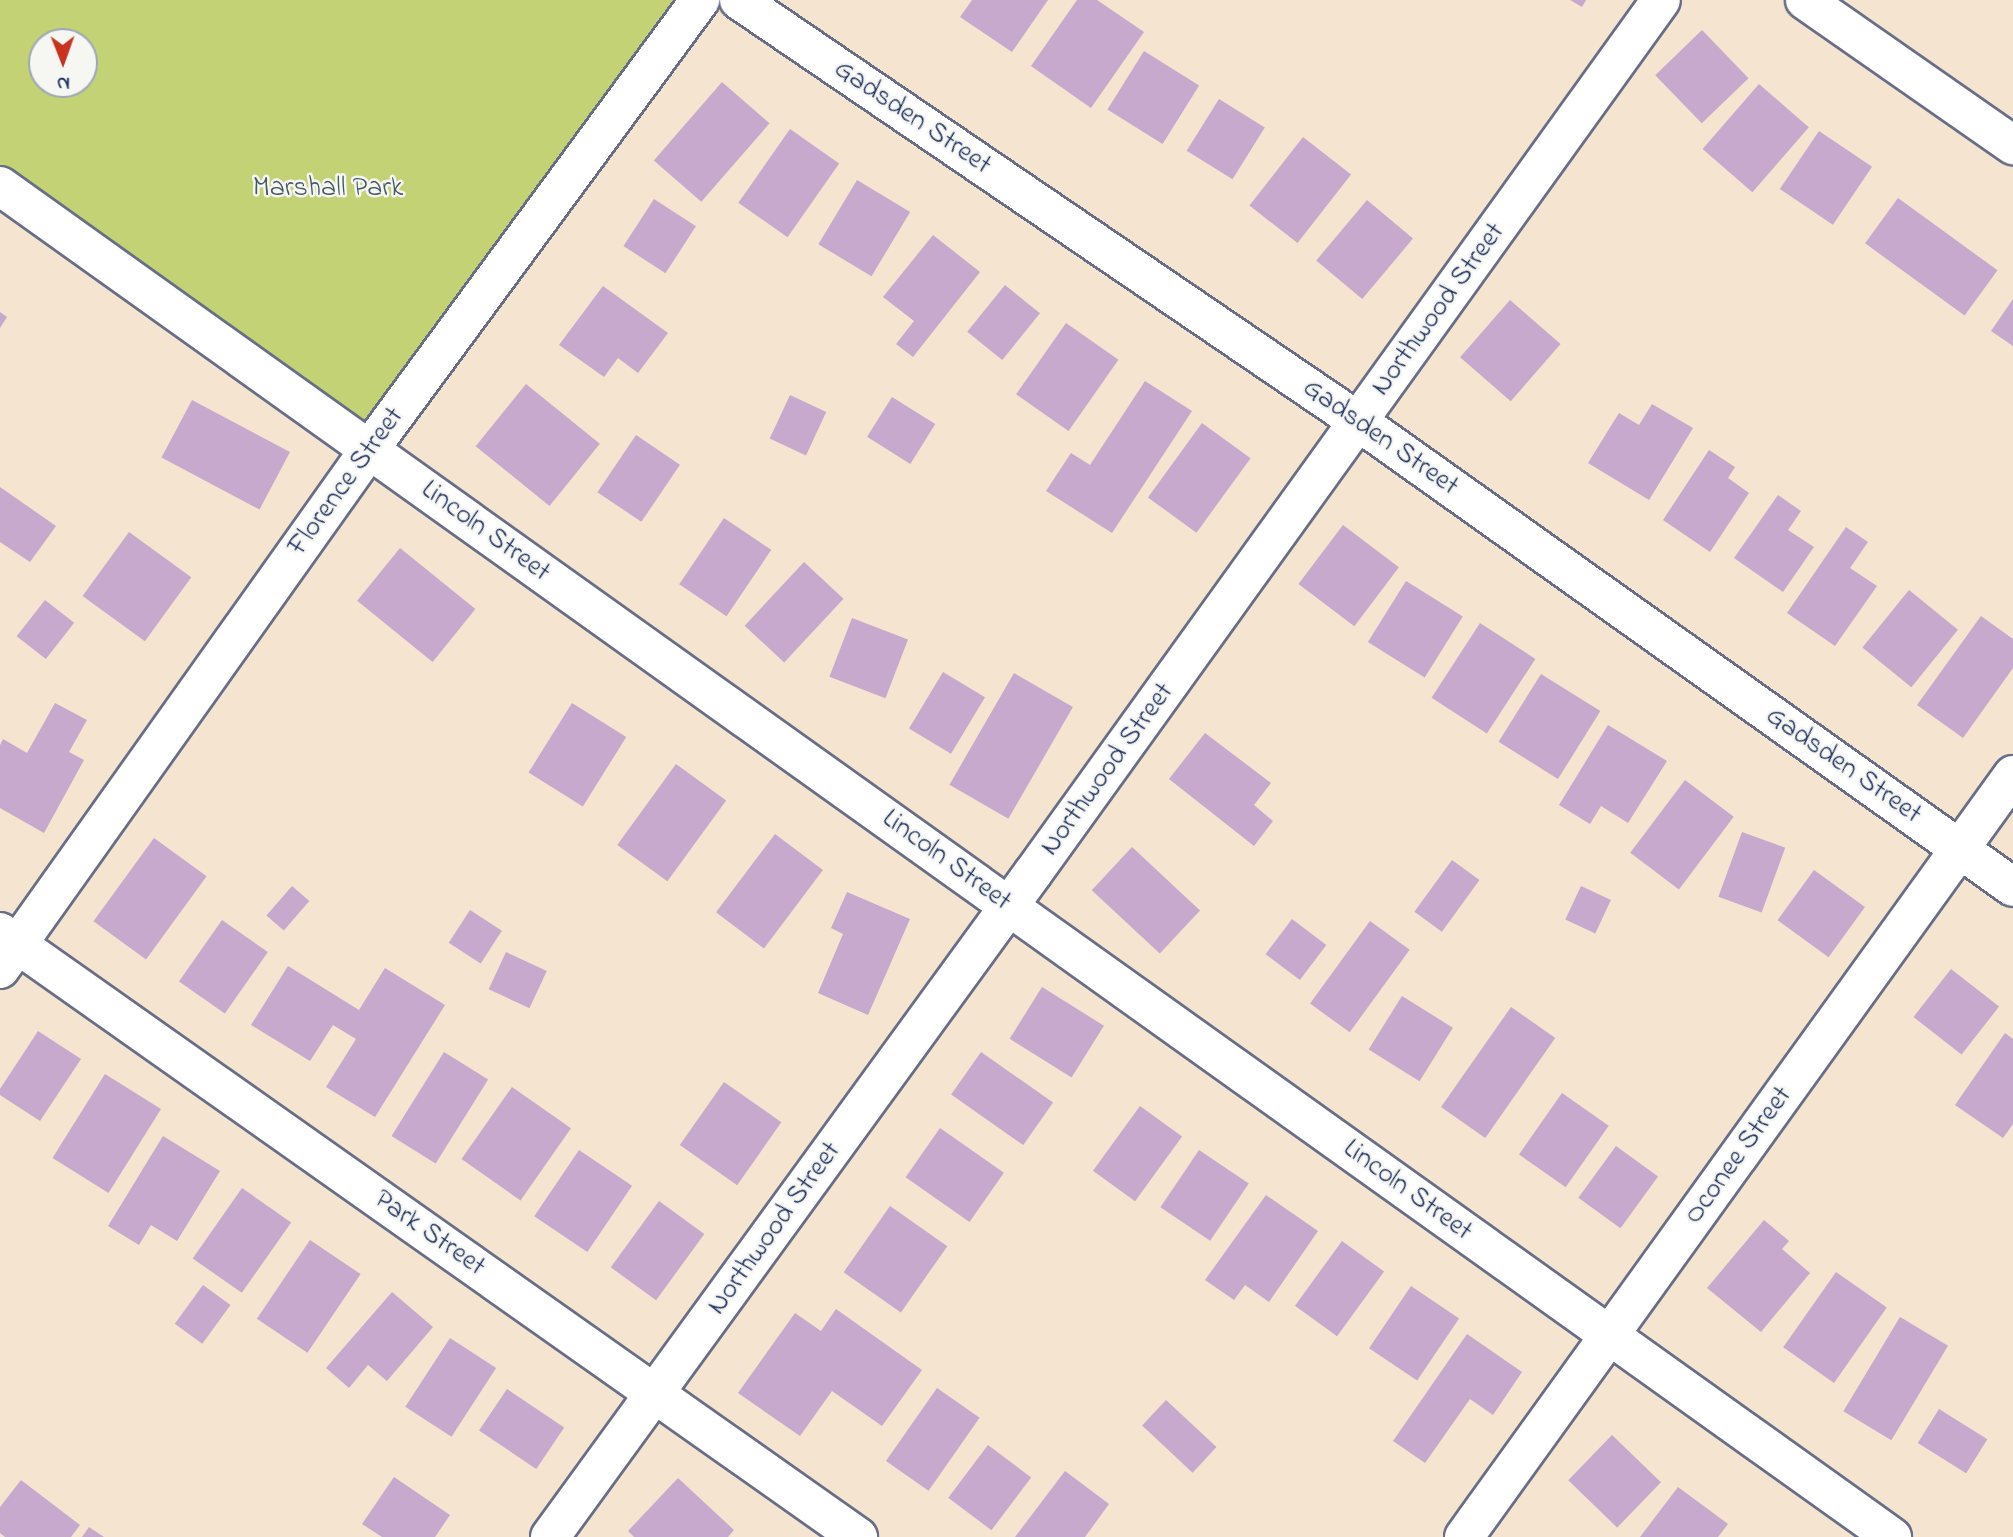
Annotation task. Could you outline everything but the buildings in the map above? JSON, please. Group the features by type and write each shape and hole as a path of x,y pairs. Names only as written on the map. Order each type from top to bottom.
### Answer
{"street":[{"name":"Florence Street","path":"6,949 700,0"},
{"name":"Gadsden Street","path":"739,0 1359,422 2013,887"},
{"name":"Northwood Street","path":"550,1537 1359,422 1661,0"},
{"path":"1805,0 2013,145"},
{"name":"Lincoln Street","path":"0,186 1892,1537"},
{"name":"Oconee Street","path":"1464,1537 2013,775"},
{"name":"Park Street","path":"6,949 656,1393 858,1537"}],"green space":[{"name":"Marshall Park","path":"0,0 700,0 369,450 0,186"}]}
